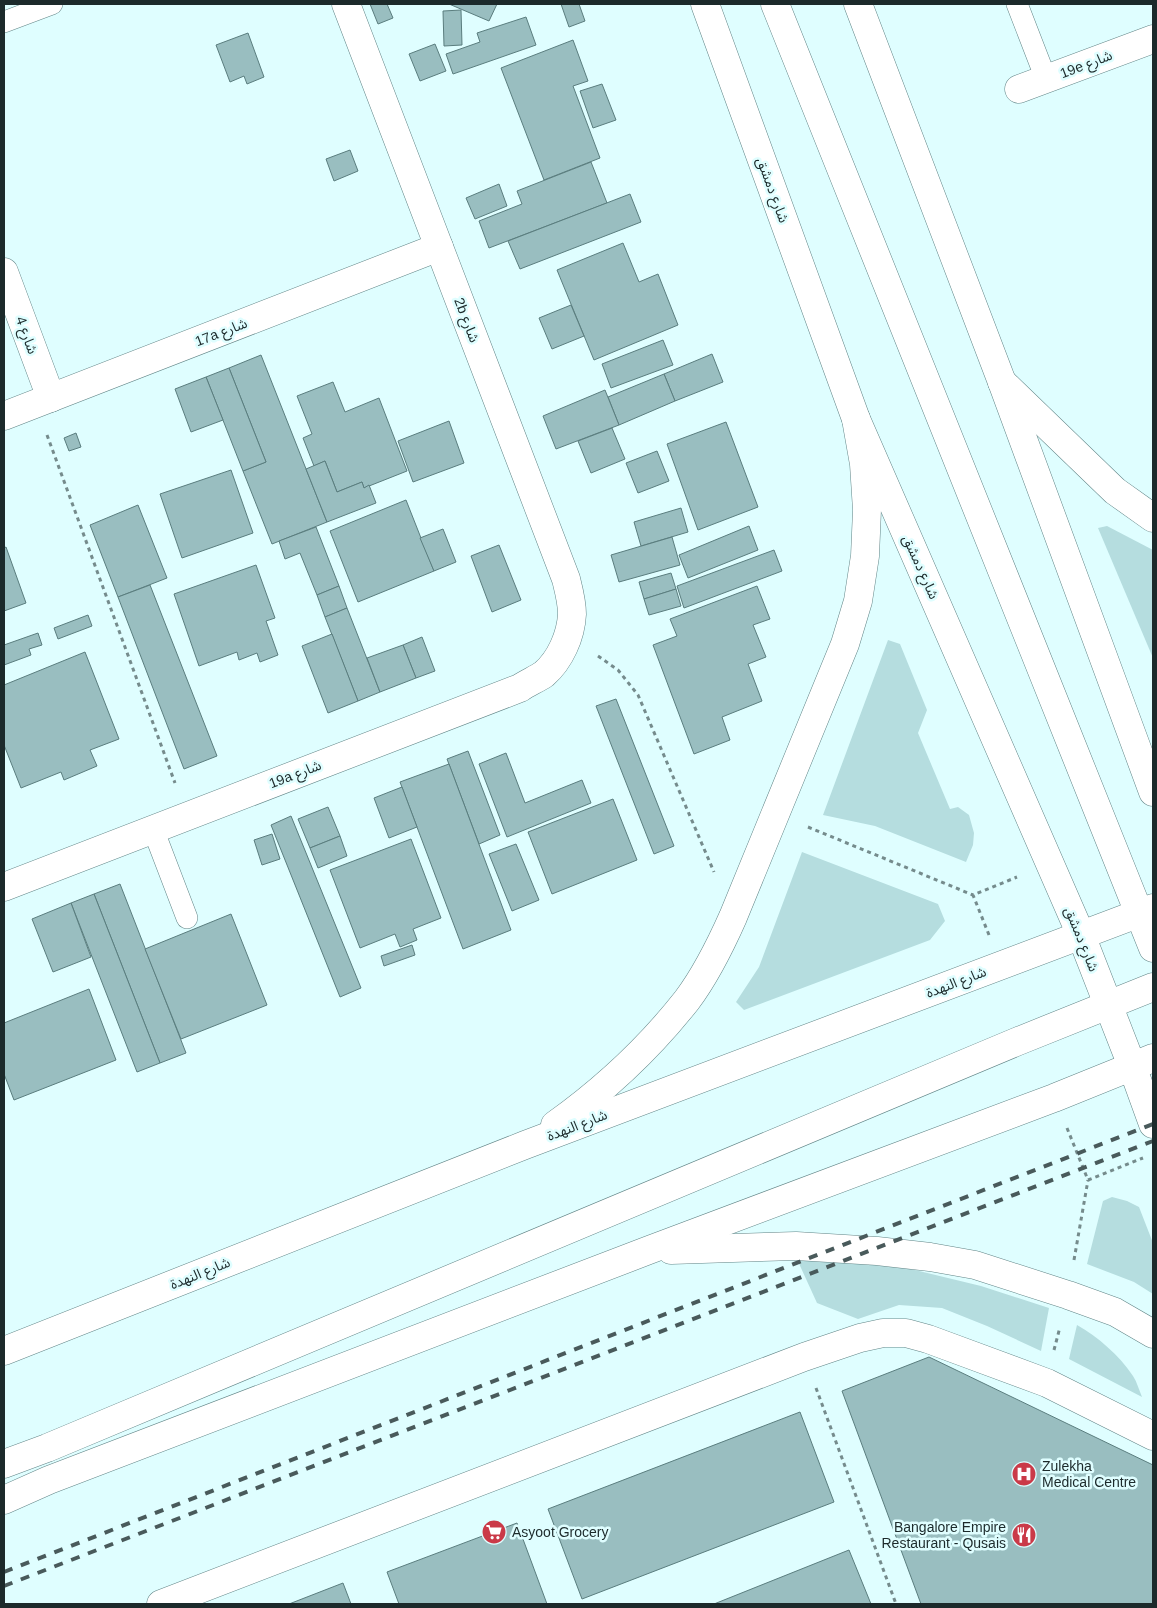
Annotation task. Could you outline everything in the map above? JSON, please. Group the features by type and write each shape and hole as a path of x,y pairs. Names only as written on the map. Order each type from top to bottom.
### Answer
{"main road":[{"name":"2b شارع","path":"346,4 566,579 572,615 567,638"},
{"name":"شارع دمشق","path":"705,4 856,419 1081,935 1109,1004 1143,1062 1153,1124"},
{"path":"775,4 1147,910 1153,948"},
{"path":"858,4 1002,382 1153,792"},
{"name":"19e شارع","path":"1019,89 1153,39"},
{"name":"17a شارع","path":"4,416 439,247"},
{"name":"شارع 4","path":"4,272 43,401"},
{"path":"1002,382 1115,491 1153,518"},
{"path":"525,1145 570,1114 613,1079 652,1040 688,999 720,947 845,644 858,601 865,556 867,510 864,464 856,419"},
{"name":"19a شارع","path":"4,887 520,688 544,674 558,658 567,638"},
{"name":"شارع النهدة","path":"4,1350 525,1145 1147,910"},
{"path":"4,1464 1016,1042 1153,987"},
{"path":"4,1500 49,1480 649,1250 1054,1098 1143,1062"},
{"path":"649,1250 796,1246 877,1250 930,1256 974,1265 1068,1294 1114,1312 1153,1334"},
{"path":"161,1604 804,1357 860,1338 882,1333 906,1334 928,1339 1047,1382 1153,1436"}],"lane":[{"path":"4,22 52,4"},
{"path":"1017,4 1046,79"},
{"path":"153,830 187,918"}],"path":[{"path":"43,401 188,816"},
{"path":"567,638 618,670 638,695 733,917"},
{"path":"775,813 973,895"},
{"path":"1054,1098 1088,1180 1145,1157"},
{"path":"804,1357 896,1604"}],"shaded area":[{"path":"1107,526 1153,550 1153,658 1098,528"},
{"path":"888,640 900,644 927,710 918,733 950,809 958,807 969,815 974,833 973,845 966,862 875,826 823,815"},
{"path":"802,852 938,904 945,921 930,940 744,1010 736,1002 759,967"},
{"path":"1112,1197 1139,1207 1153,1243 1153,1294 1134,1282 1087,1264 1103,1201"},
{"path":"796,1257 890,1264 981,1286 1049,1308 1041,1351 942,1308 899,1305 858,1319 817,1303"},
{"path":"1077,1325 1093,1335 1115,1354 1134,1378 1142,1397 1069,1359"}],"building":[{"path":"370,4 387,4 393,18 378,24"},
{"path":"449,4 497,4 489,21"},
{"path":"561,4 579,4 585,21 569,27"},
{"path":"461,10 462,45 444,46 443,11"},
{"path":"526,17 536,45 453,74 446,54 480,42 477,33"},
{"path":"248,33 264,77 247,84 244,76 230,82 216,45"},
{"path":"573,40 588,81 573,86 600,158 544,180 501,68"},
{"path":"435,44 446,71 420,81 409,54"},
{"path":"602,84 616,120 593,128 580,91"},
{"path":"350,150 358,171 334,181 326,159"},
{"path":"591,162 607,203 489,248 479,221 522,204 517,191"},
{"path":"499,184 507,206 475,219 466,198"},
{"path":"630,194 641,222 520,269 508,241"},
{"path":"623,243 639,282 658,274 678,325 594,360 557,270"},
{"path":"571,305 584,336 552,349 539,318"},
{"path":"663,340 673,365 611,388 602,364"},
{"path":"712,354 723,382 675,401 664,374"},
{"path":"261,355 327,522 272,544 243,471 266,462 229,368"},
{"path":"229,368 266,462 243,471 206,377"},
{"path":"664,374 675,401 619,425 608,397"},
{"path":"206,377 223,420 191,432 175,389"},
{"path":"333,382 345,412 379,398 407,471 364,488 362,482 337,492 325,461 314,466 303,438 312,434 297,396"},
{"path":"605,390 619,425 556,449 543,416"},
{"path":"449,421 464,463 413,482 398,441"},
{"path":"726,422 758,507 698,530 667,444"},
{"path":"612,428 625,459 591,473 578,441"},
{"path":"76,433 81,447 69,451 64,438"},
{"path":"657,451 669,481 638,493 626,463"},
{"path":"325,461 337,492 362,482 364,488 369,485 376,503 327,522 306,469"},
{"path":"231,470 253,533 182,558 160,494"},
{"path":"406,500 434,571 358,602 330,531"},
{"path":"138,505 167,578 118,597 90,525"},
{"path":"681,508 688,532 641,546 634,522"},
{"path":"749,526 758,550 688,578 679,555"},
{"path":"316,527 339,586 317,595 300,553 285,559 279,541"},
{"path":"443,529 456,562 434,571 420,538"},
{"path":"672,537 680,565 619,582 611,555"},
{"path":"499,545 521,600 492,612 471,556"},
{"path":"6,547 26,603 4,611 4,548"},
{"path":"774,550 782,571 684,608 677,586"},
{"path":"256,565 275,618 266,621 278,655 260,662 257,653 239,660 237,652 199,666 174,594"},
{"path":"671,573 676,589 644,599 639,582"},
{"path":"150,585 217,756 184,769 118,597"},
{"path":"339,586 347,608 325,617 317,595"},
{"path":"757,586 770,619 753,625 766,657 748,664 762,701 722,717 730,740 694,754 653,645 677,636 670,619"},
{"path":"676,589 681,606 649,615 644,599"},
{"path":"347,608 380,692 358,701 325,617"},
{"path":"88,615 92,626 58,639 54,628"},
{"path":"38,633 42,645 29,649 31,655 4,665 4,645"},
{"path":"332,634 358,701 328,713 302,646"},
{"path":"422,637 435,671 416,678 403,645"},
{"path":"403,645 416,678 380,692 367,658"},
{"path":"85,652 119,739 90,750 97,766 64,780 61,772 21,788 4,745 4,685"},
{"path":"616,699 674,846 654,854 596,706"},
{"path":"468,751 500,835 479,844 447,759"},
{"path":"506,753 525,803 582,780 591,803 507,837 479,764"},
{"path":"449,764 511,930 463,949 400,782"},
{"path":"402,787 417,827 389,838 374,798"},
{"path":"613,799 637,860 552,894 528,832"},
{"path":"328,807 340,836 310,848 298,819"},
{"path":"291,816 361,988 340,997 271,825"},
{"path":"272,834 280,859 262,865 254,840"},
{"path":"340,836 347,856 318,868 310,848"},
{"path":"411,839 441,918 413,929 417,940 400,947 395,934 360,948 330,870"},
{"path":"516,844 539,900 512,911 489,854"},
{"path":"120,884 186,1053 160,1063 94,894"},
{"path":"94,894 160,1063 137,1072 71,903"},
{"path":"71,903 91,957 53,972 32,919"},
{"path":"231,914 267,1005 181,1039 145,949"},
{"path":"412,945 415,955 384,966 381,956"},
{"path":"89,989 116,1060 14,1100 4,1074 4,1023"},
{"name":"Bangalore Empire Restaurant - Qusais","path":"929,1357 1153,1465 1153,1604 921,1604 842,1391"},
{"path":"800,1412 834,1502 582,1599 548,1509"},
{"path":"517,1523 547,1604 399,1604 387,1572"},
{"path":"849,1550 871,1604 714,1604"},
{"path":"343,1583 351,1604 289,1604"}],"railway":[{"path":"4,1572 1153,1124"},
{"path":"4,1586 1153,1141"}],"place":[{"name":"Zulekha Medical Centre","path":"1024,1474"},
{"name":"Asyoot Grocery","path":"494,1532"},
{"name":"Bangalore Empire Restaurant - Qusais","path":"1024,1535"}]}
